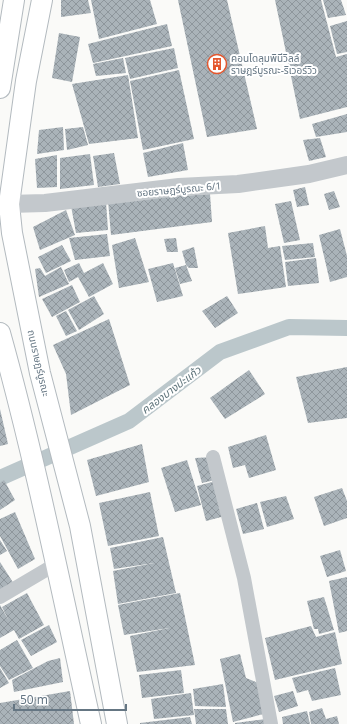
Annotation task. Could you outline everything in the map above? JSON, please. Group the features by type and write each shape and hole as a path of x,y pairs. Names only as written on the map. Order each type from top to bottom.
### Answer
{"main road":[{"path":"0,88 14,0"},
{"name":"ถนนราษฎร์บูรณะ","path":"42,0 26,81 5,204 40,372 80,526 117,724"},
{"path":"7,45 32,50"},
{"path":"0,333 14,382 91,724"}],"street":[{"name":"ซอยราษฎร์บูรณะ 6/1","path":"5,204 45,203 179,187 238,184 309,174 347,165"},
{"path":"213,457 244,578 271,724"},
{"path":"0,597 56,564"}],"building":[{"path":"61,0 88,0 91,13 61,17"},
{"path":"91,0 150,0 157,24 99,39"},
{"name":"คอนโดลุมพินีวิลล์ ราษฎร์บูรณะ-ริเวอร์วิว","path":"178,0 227,0 257,129 207,137"},
{"path":"275,0 321,0 336,57 347,54 347,107 300,119"},
{"path":"323,0 341,0 346,15 328,18"},
{"path":"347,21 347,52 337,54 330,26"},
{"path":"167,24 172,46 93,63 88,44"},
{"path":"59,33 80,37 72,82 52,78"},
{"path":"174,48 178,68 130,79 125,58"},
{"path":"123,58 126,73 96,76 93,64"},
{"path":"179,70 194,139 143,150 130,81"},
{"path":"128,75 138,138 89,144 72,84"},
{"path":"347,114 347,132 316,137 312,124"},
{"path":"63,127 64,150 37,154 39,130"},
{"path":"83,127 88,145 67,150 65,129"},
{"path":"320,138 326,157 309,161 303,140"},
{"path":"183,143 188,170 148,177 143,153"},
{"path":"114,153 120,184 98,187 93,156"},
{"path":"90,154 94,185 60,189 60,158"},
{"path":"57,155 57,187 37,188 35,159"},
{"path":"305,187 309,205 297,207 293,190"},
{"path":"334,191 340,207 329,210 324,194"},
{"path":"210,194 212,222 111,235 108,201"},
{"path":"291,201 300,240 284,243 275,204"},
{"path":"106,202 108,230 76,233 71,206"},
{"path":"66,210 75,235 40,250 33,227"},
{"path":"265,226 268,248 280,246 286,287 238,294 228,233"},
{"path":"340,229 347,256 347,277 330,282 319,235"},
{"path":"107,234 110,256 75,260 69,238"},
{"path":"135,238 149,282 119,288 112,245"},
{"path":"176,238 178,252 167,252 164,239"},
{"path":"313,243 315,257 285,260 282,246"},
{"path":"62,245 71,261 46,273 38,257"},
{"path":"194,247 198,268 189,268 186,265 182,251"},
{"path":"316,258 319,283 288,286 285,262"},
{"path":"79,263 84,273 103,263 113,284 89,297 78,277 69,282 64,270"},
{"path":"173,263 183,296 157,302 148,269"},
{"path":"186,265 192,281 180,284 175,268"},
{"path":"61,267 69,284 39,297 35,269 40,268 45,276"},
{"path":"72,285 80,302 52,317 42,299"},
{"path":"94,296 104,314 79,330 68,310"},
{"path":"227,296 238,313 215,328 202,311"},
{"path":"66,311 77,331 66,336 56,316"},
{"path":"109,319 130,385 71,415 66,374 53,345"},
{"path":"347,367 347,418 308,423 296,377"},
{"path":"249,370 265,394 225,419 210,398"},
{"path":"0,409 8,444 0,446"},
{"path":"266,435 276,470 249,478 245,465 233,468 228,447"},
{"path":"142,444 149,482 96,496 87,460"},
{"path":"213,457 219,479 202,483 195,458"},
{"path":"187,460 201,505 175,512 161,468"},
{"path":"4,480 15,500 0,510 0,483"},
{"path":"216,481 225,516 206,521 197,486"},
{"path":"342,488 347,501 347,518 324,526 314,497"},
{"path":"150,492 159,536 108,546 99,503"},
{"path":"286,496 294,519 267,527 260,502"},
{"path":"257,503 264,529 243,534 236,509"},
{"path":"15,512 35,559 18,569 0,536 0,519"},
{"path":"163,537 176,593 118,604 113,571 154,563 114,569 110,548"},
{"path":"0,540 7,551 0,555"},
{"path":"340,550 346,571 327,577 320,556"},
{"path":"0,562 14,584 0,593"},
{"path":"347,577 347,631 339,633 329,581"},
{"path":"27,593 44,625 19,639 14,630 0,638 0,605 9,621 2,607"},
{"path":"180,593 195,665 137,672 130,636 169,628 124,635 118,605"},
{"path":"324,597 334,630 319,634 318,629 314,629 307,601"},
{"path":"49,625 57,642 31,656 21,640"},
{"path":"311,626 316,637 335,632 342,664 275,680 265,638"},
{"path":"17,640 33,668 9,680 0,666 0,650"},
{"path":"240,654 246,678 261,684 267,713 233,722 220,659"},
{"path":"60,658 63,682 14,692 12,680 48,661"},
{"path":"0,668 9,683 0,688"},
{"path":"335,668 341,695 312,701 308,690 297,693 292,678"},
{"path":"181,670 184,693 142,698 139,675"},
{"path":"223,684 226,707 195,706 193,689"},
{"path":"70,691 74,724 0,724 0,703"},
{"path":"293,691 298,706 279,712 274,696"},
{"path":"191,693 194,715 154,719 151,699"},
{"path":"322,708 326,719 337,716 339,724 311,724 309,712"},
{"path":"194,709 226,709 228,724 196,724"},
{"path":"307,711 310,724 283,724 282,717"},
{"path":"190,717 192,724 140,724 140,723"},
{"path":"266,719 267,724 235,724 235,723"}],"waterway":[{"name":"คลองบางปะแก้ว","path":"0,478 129,421 220,352 289,327 347,328"}],"place":[{"name":"คอนโดลุมพินีวิลล์ ราษฎร์บูรณะ-ริเวอร์วิว","path":"217,64"}]}
